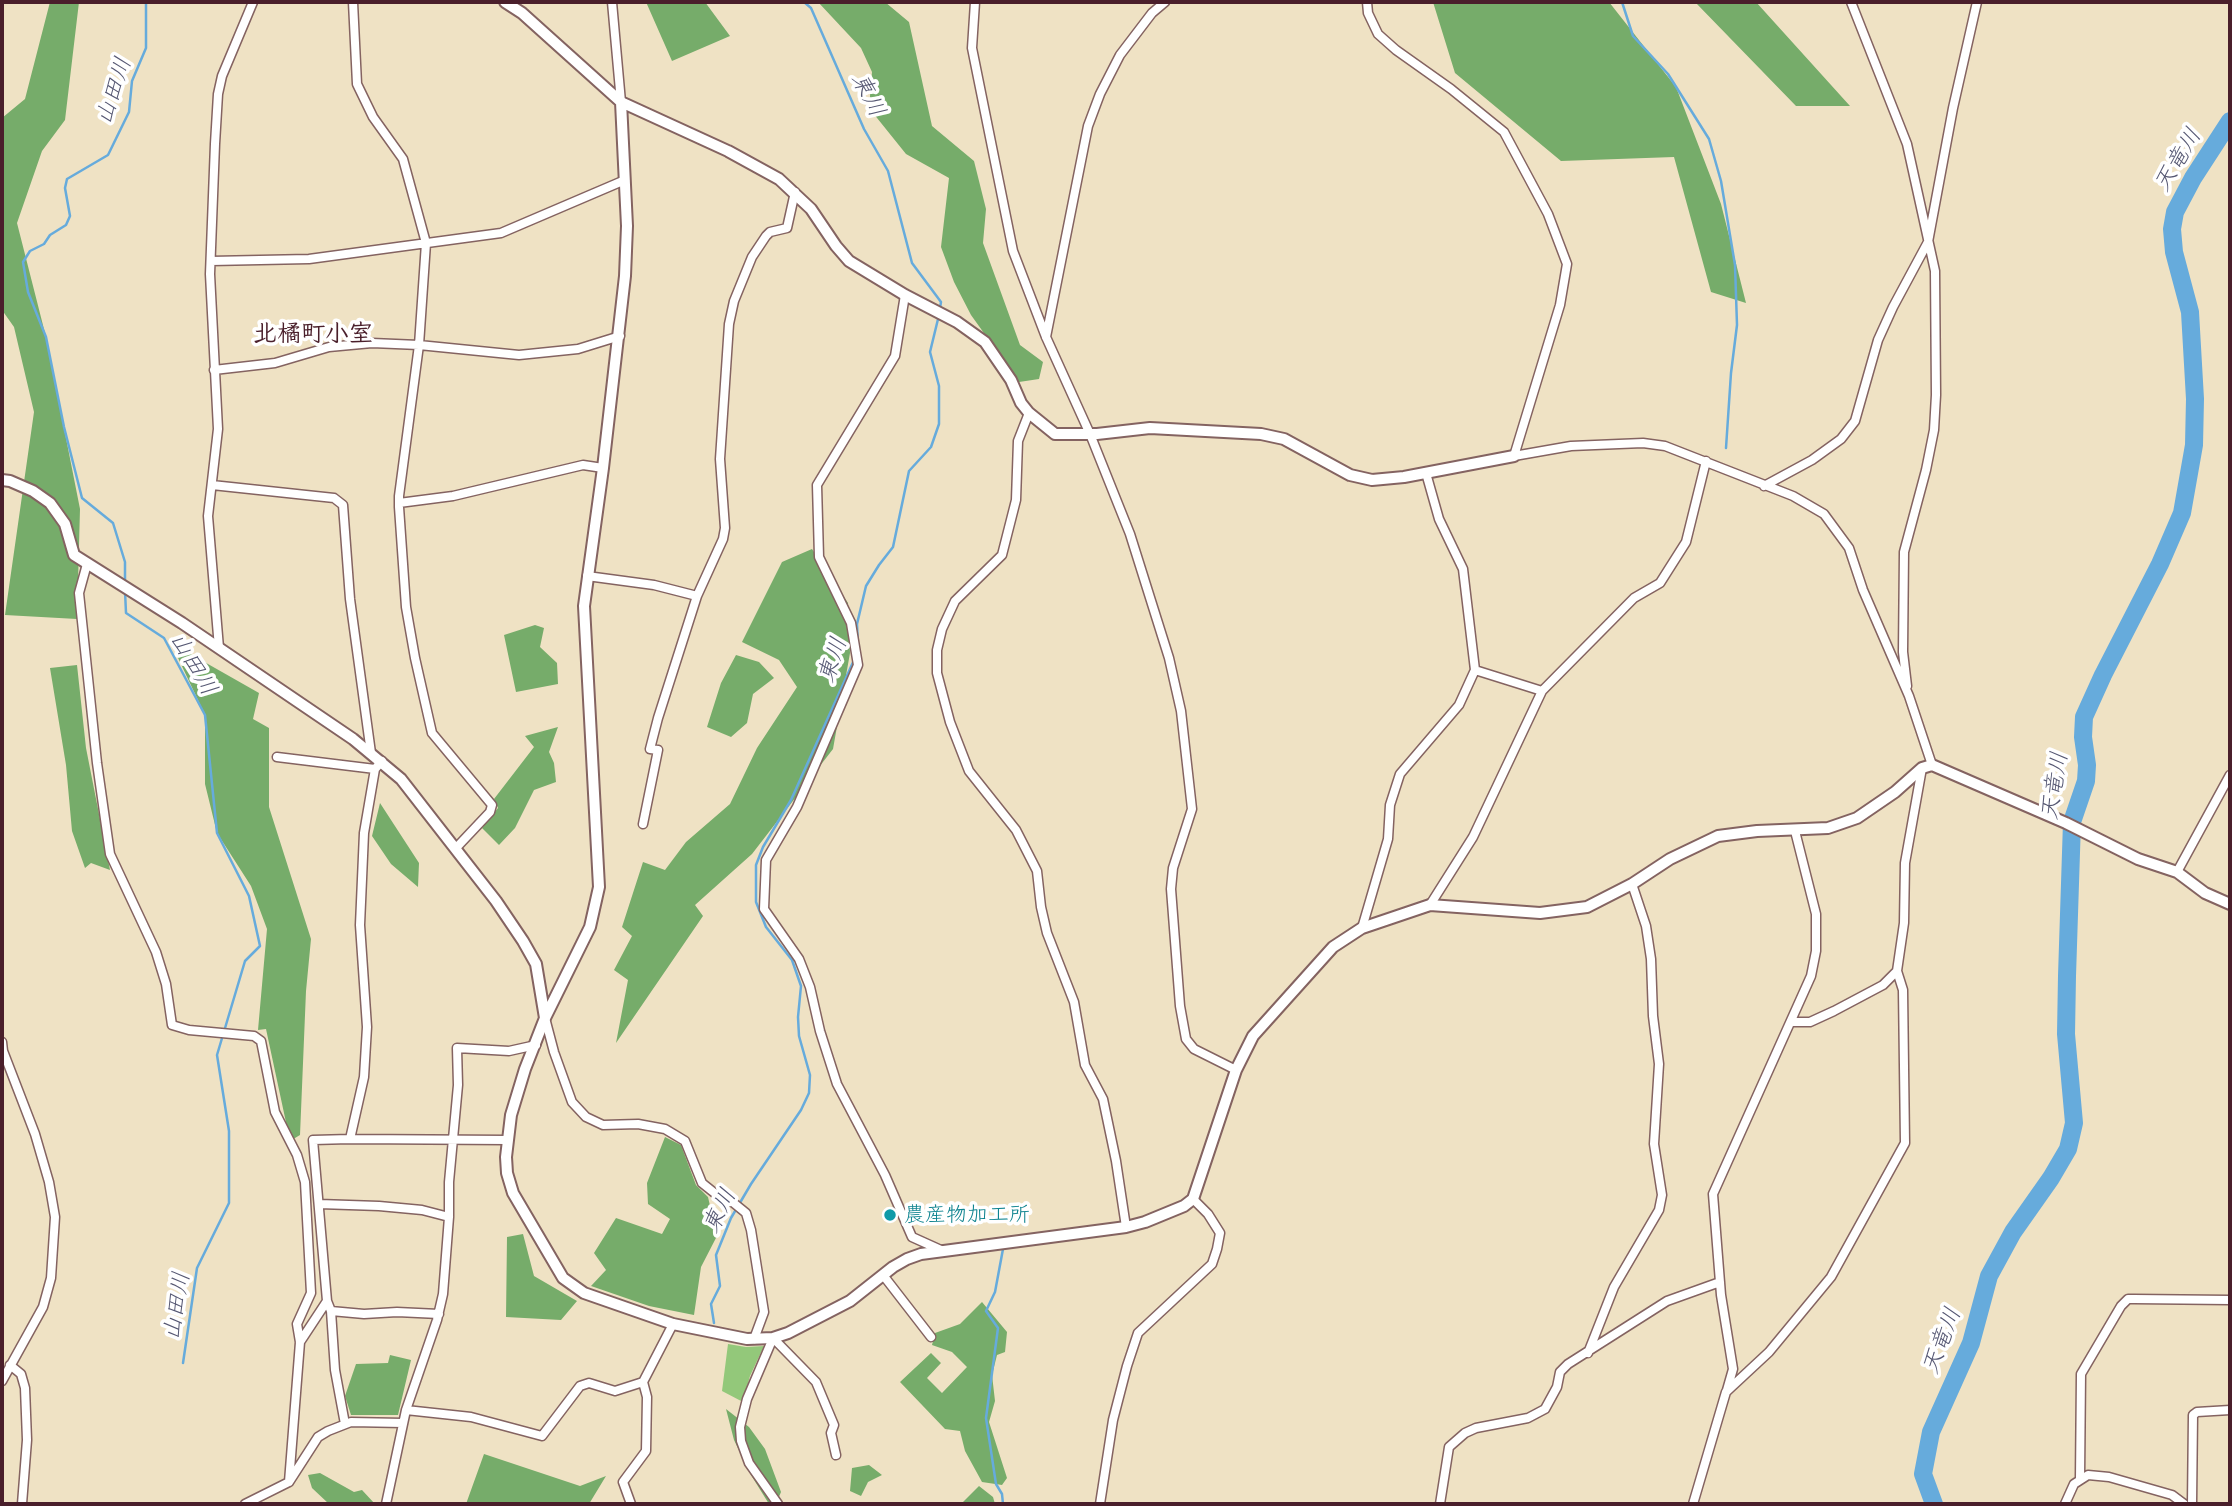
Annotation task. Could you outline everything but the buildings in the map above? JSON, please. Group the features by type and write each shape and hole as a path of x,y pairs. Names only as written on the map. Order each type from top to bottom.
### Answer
{"street":[{"path":"219,648 208,516 218,429 211,261 218,94 230,54 253,2"},
{"path":"353,2 357,84 373,117 403,159 426,243 419,345 399,503 406,607 432,733 492,805 490,812 456,848"},
{"path":"505,2 522,13 621,102 728,151 779,179 811,209 849,261 957,322 985,342 1011,380 1021,403 1055,434 1090,434 1150,428 1261,434 1284,439 1350,475 1373,480 1571,446 1643,443 1665,446 1793,496 1824,514 1849,548 1863,590 1909,696"},
{"path":"612,2 621,102 627,239 620,336 584,606 599,887 590,927 545,1018 525,1069 512,1115 507,1173 513,1193 563,1278 584,1293 674,1324 754,1339 773,1338 850,1301 907,1259 943,1251 1126,1227 1171,1212 1193,1199 1236,1070 1253,1036 1333,947 1362,928 1430,905 1540,913 1587,907 1632,884 1670,859 1718,836 1757,831 1828,828 1857,818 1927,766"},
{"path":"975,2 972,48 1013,251 1046,337 1090,434 1130,534 1169,658 1181,711 1192,809 1173,868 1171,889 1180,1006 1186,1040 1194,1049 1236,1070"},
{"path":"1046,337 1088,126 1100,94 1120,55 1152,13 1165,2"},
{"path":"1367,2 1368,13 1378,34 1504,132 1548,214 1567,264 1560,305 1514,456"},
{"path":"1726,1392 1769,1352 1830,1278 1905,1143 1903,990 1897,971 1904,923 1905,863 1927,766 1909,696 1903,652 1904,552 1934,430 1935,271 1907,144 1851,2"},
{"path":"1764,486 1812,460 1841,439 1855,421 1878,340 1928,242 1953,108 1977,2"},
{"path":"211,261 309,259 501,233 625,180"},
{"path":"643,824 658,750 650,749 697,596 725,528 720,459 729,324 734,302 752,257 766,236 770,232 788,228 795,192"},
{"path":"905,295 895,356 817,485 819,557 851,622 858,665 797,807 766,860 764,909 799,959 837,1084 885,1175 912,1237 943,1251"},
{"path":"214,370 275,363 329,347 372,343 519,355 578,349 620,336"},
{"path":"1029,413 1018,441 1016,500 1002,555 955,601 942,629 937,650 937,673 950,722 969,771 1016,830 1037,871 1047,933 1074,1002 1085,1065 1104,1099 1126,1227"},
{"path":"1430,905 1473,837 1542,691 1634,598 1660,583 1686,541 1706,461"},
{"path":"399,503 453,496 583,465 603,468"},
{"path":"1362,928 1388,839 1390,804 1400,774 1459,705 1475,670 1464,569 1439,519 1426,473"},
{"path":"2,480 33,491 50,503 65,524 74,555 219,648 371,753"},
{"path":"212,485 334,498 343,505 350,598 371,753 378,765 364,833 360,925 367,1027 364,1077 350,1139"},
{"path":"87,564 79,593 97,763 110,854 156,952 166,984 172,1025 189,1030 254,1036 261,1041 275,1112 297,1155 305,1182 311,1293 297,1324 300,1342 289,1482"},
{"path":"587,576 654,585 697,596"},
{"path":"1475,670 1542,691"},
{"path":"277,757 378,765 401,779 511,920 536,964 545,1018 572,1102 586,1116 603,1125 638,1124 665,1129 685,1142 702,1183 746,1213 764,1312 754,1339"},
{"path":"1927,766 2066,823 2138,859 2177,872 2205,893 2230,904"},
{"path":"2177,872 2230,775"},
{"path":"1693,1504 1733,1369 1720,1282 1713,1194 1811,976 1816,951 1816,914 1795,831"},
{"path":"1588,1353 1614,1287 1633,1250 1659,1210 1662,1195 1654,1143 1659,1064 1653,1016 1651,959 1646,926 1632,884"},
{"path":"1791,1022 1811,1022 1834,1011 1883,985 1897,971"},
{"path":"2,1041 3,1051 35,1134 49,1182 55,1217 51,1278 43,1307 2,1381"},
{"path":"386,1504 406,1410 414,1394 443,1294 458,1085 457,1048 509,1051 536,1045"},
{"path":"345,1424 335,1370 331,1311 327,1301 313,1140 508,1140"},
{"path":"1100,1504 1113,1420 1138,1333 1212,1264 1217,1249 1220,1233 1208,1214 1193,1199"},
{"path":"319,1204 422,1210 449,1217"},
{"path":"883,1275 930,1337"},
{"path":"1440,1504 1449,1447 1465,1433 1476,1428 1528,1418 1545,1409 1557,1387 1560,1372 1568,1364 1667,1301 1720,1282"},
{"path":"2080,1478 2081,1374 2121,1306 2128,1299 2230,1300"},
{"path":"300,1342 327,1301"},
{"path":"331,1311 439,1314"},
{"path":"631,1504 623,1482 646,1451 647,1397 643,1382 674,1324"},
{"path":"773,1338 816,1382 834,1425 831,1433 836,1455"},
{"path":"773,1338 747,1399 740,1427 741,1441 749,1463 778,1504"},
{"path":"10,1365 21,1374 25,1388 27,1440 22,1504"},
{"path":"406,1410 471,1417 542,1436 580,1385 589,1383 615,1391 643,1382"},
{"path":"2192,1504 2193,1415 2197,1412 2230,1410"},
{"path":"245,1504 289,1482 318,1437 351,1422 403,1423"},
{"path":"2065,1504 2067,1495 2080,1478 2088,1475 2109,1477 2172,1495 2184,1504"}],"green space":[{"path":"50,2 79,2 65,120 42,151 17,223 46,337 80,509 77,619 5,615 34,412 14,327 2,310 2,118 25,99"},
{"path":"646,2 705,2 730,36 672,61"},
{"path":"818,2 885,2 909,22 932,126 974,161 986,209 983,243 1020,345 1043,362 1039,379 1019,382 971,315 954,282 941,247 949,178 906,154 869,108 872,72 861,48"},
{"path":"1433,2 1609,2 1676,87 1721,204 1746,303 1711,292 1674,157 1561,161 1455,73"},
{"path":"1695,2 1756,2 1850,106 1796,106"},
{"path":"812,549 848,603 850,653 833,749 752,854 695,905 703,916 616,1043 628,980 614,970 632,936 622,927 643,862 665,870 686,842 730,804 757,748 797,687 779,660 742,642 782,562"},
{"path":"535,625 544,628 540,647 557,663 558,684 516,692 504,635"},
{"path":"171,643 259,693 253,719 269,728 269,807 311,939 300,1135 290,1141 266,1029 258,1030 267,929 251,886 217,833 205,784 205,715"},
{"path":"736,655 759,662 774,678 753,694 747,723 731,737 707,727 721,683"},
{"path":"77,665 86,748 110,870 91,863 85,868 72,831 66,765 50,668"},
{"path":"558,727 549,752 554,763 556,782 534,790 515,828 499,845 482,828 498,808 494,799 534,747 525,736"},
{"path":"380,803 419,863 418,887 391,864 372,836"},
{"path":"665,1137 681,1145 696,1185 708,1197 717,1236 701,1267 694,1315 649,1306 591,1286 606,1270 594,1253 616,1218 662,1234 670,1219 648,1204 647,1183"},
{"path":"523,1234 534,1276 577,1301 561,1320 506,1317 507,1237"},
{"path":"982,1302 1007,1332 1005,1352 997,1355 992,1375 995,1401 989,1422 1007,1478 1002,1485 982,1482 965,1451 960,1431 945,1429 900,1382 931,1353 941,1363 927,1378 942,1393 967,1367 952,1352 932,1345 935,1333 960,1324"},
{"path":"728,1344 764,1346 750,1376 743,1402 722,1391"},
{"path":"390,1355 411,1360 398,1415 351,1415 345,1396 356,1364 388,1363"},
{"path":"726,1409 749,1427 765,1449 781,1492 776,1504 769,1504 751,1475 734,1440"},
{"path":"484,1454 580,1486 606,1476 589,1504 466,1504"},
{"path":"869,1465 882,1475 868,1482 861,1496 850,1491 852,1468"},
{"path":"320,1473 354,1492 362,1490 375,1504 329,1504 312,1488 308,1475"},
{"path":"979,1486 993,1497 995,1504 961,1504"}],"waterway":[{"name":"山田川","path":"125,584 125,562 113,523 82,498 46,337 28,292 23,262 30,251 44,244 50,235 66,225 70,216 65,188 67,179 108,155 129,112 132,81 146,48 146,2"},
{"name":"東川","path":"804,2 811,8 864,129 888,171 912,263 941,302 940,308"},
{"path":"1622,2 1633,36 1668,74 1709,139 1721,181 1735,265 1737,325 1726,448"},
{"name":"天竜川","path":"1934,1504 1923,1474 1931,1432 1971,1343 1989,1276 2013,1232 2068,1149 2074,1123 2066,1034 2067,976 2072,822 2086,781 2084,717 2160,564 2182,513 2194,445 2195,399 2190,312 2174,252 2172,229 2175,212 2193,178 2230,121"},
{"name":"東川","path":"858,647 857,624 866,586 893,547 909,471 931,447 939,424 939,386 930,352 939,315"},
{"name":"山田川","path":"125,591 126,613 164,638 205,715 217,833 249,896 260,946 245,961 217,1055 229,1131 229,1203 197,1268 183,1363"},
{"name":"東川","path":"714,1323 711,1304 720,1286 716,1255 731,1218 801,1110 809,1093 810,1075 799,1036 801,986 792,960 766,927 756,902 756,865 763,847 791,800 854,660"},
{"path":"1003,1249 995,1292 986,1311 998,1328 986,1418 996,1484 1002,1494 1003,1504"}],"place":[{"name":"農産物加工所","path":"890,1215"}],"district":[{"name":"北橘町小室","path":"313,334"}]}
